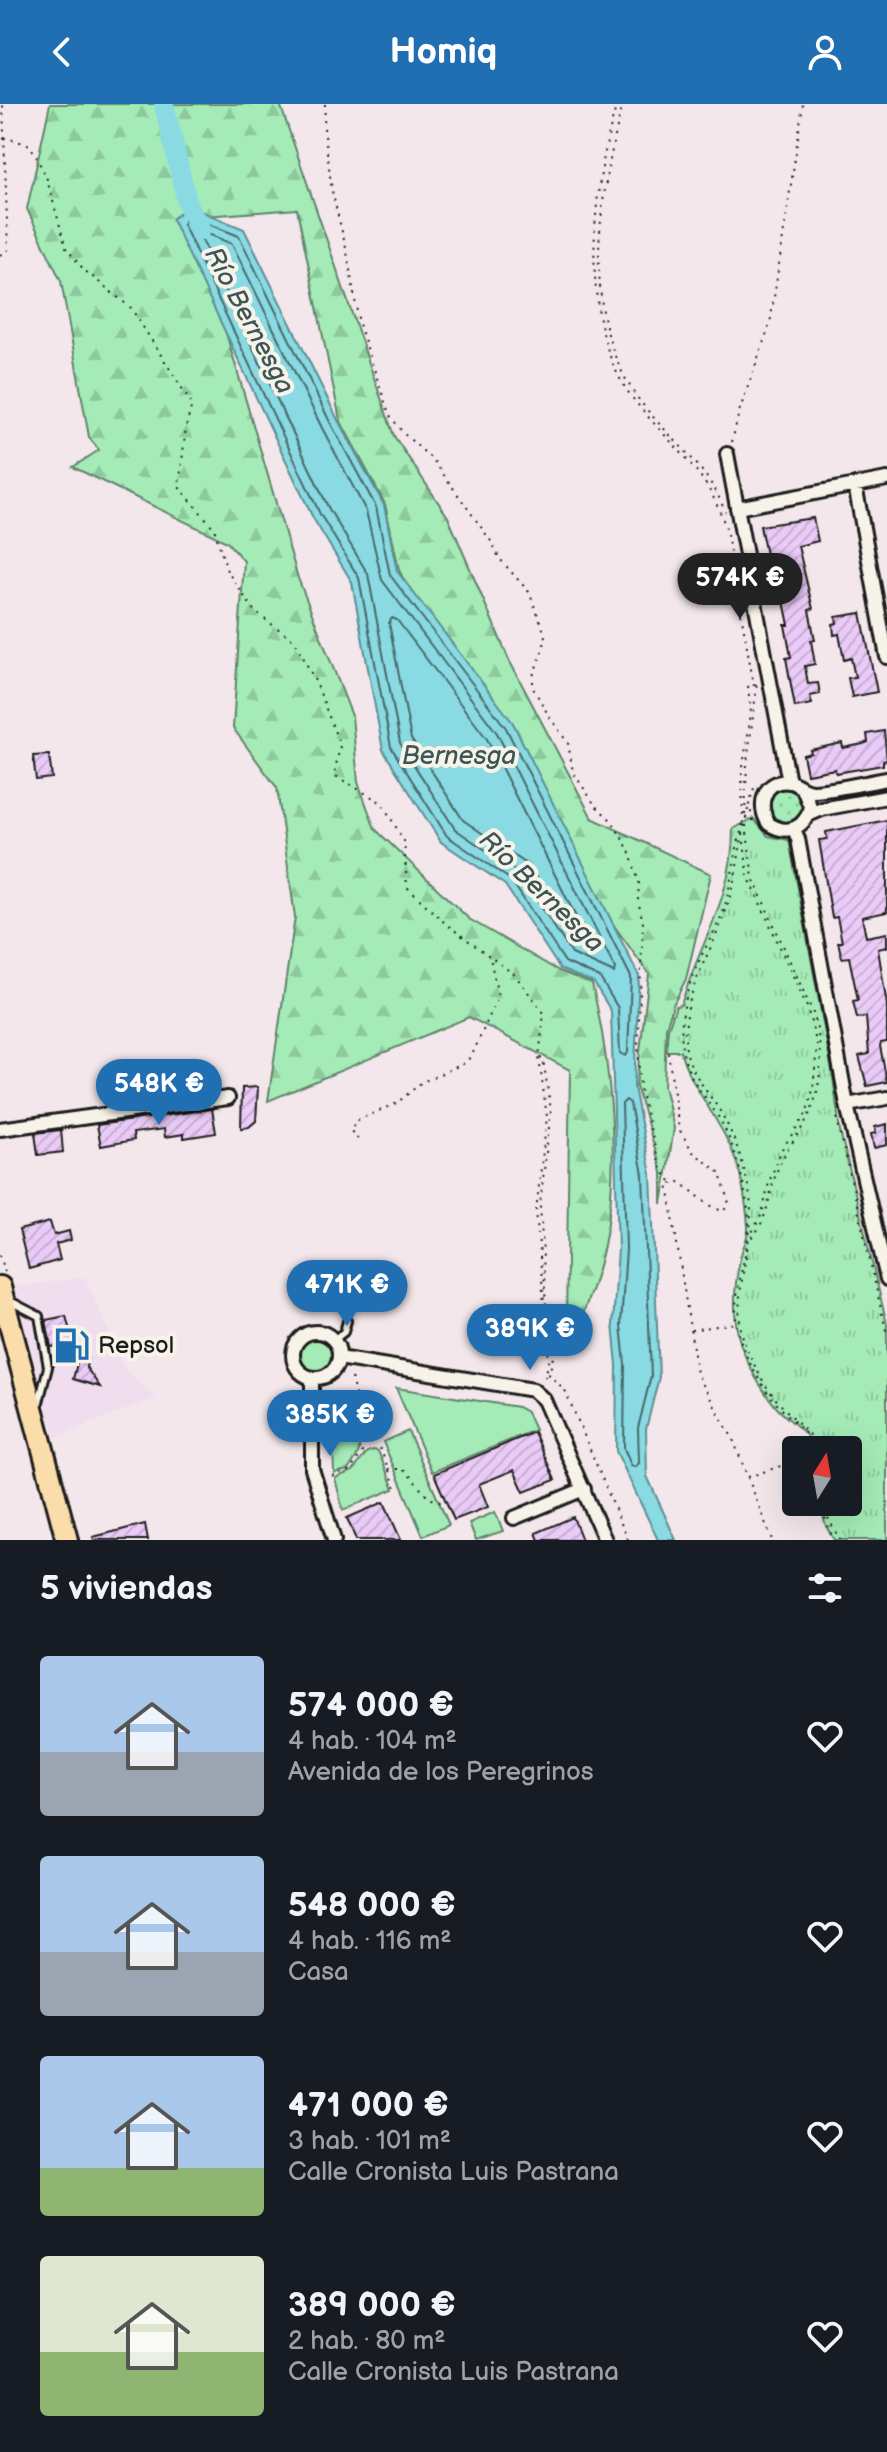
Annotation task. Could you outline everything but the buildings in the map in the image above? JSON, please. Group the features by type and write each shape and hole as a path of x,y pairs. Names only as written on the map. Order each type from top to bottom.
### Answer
{"main road":[{"path":"1,1293 67,1540"}],"street":[{"path":"727,454 789,782"},
{"path":"737,508 887,479"},
{"path":"855,485 887,657"},
{"path":"803,789 810,806 805,821 794,829 776,829 769,824 761,808 772,785 789,782 803,789 818,790 887,779"},
{"path":"808,815 822,809 887,797"},
{"path":"794,829 847,1105 887,1279"},
{"path":"0,1129 228,1098"},
{"path":"847,1105 887,1098"},
{"path":"312,1332 320,1332 334,1340 339,1358 330,1374 312,1378 298,1370 292,1354 298,1339 312,1332"},
{"path":"339,1358 533,1390 544,1400 605,1540"},
{"path":"312,1378 312,1469 334,1540"},
{"path":"514,1518 584,1489"}],"lane":[{"path":"1,1293 39,1316 48,1367 35,1417"},
{"path":"334,1340 344,1332 347,1321"}],"path":[{"path":"0,255 8,250 3,104"},
{"path":"325,104 324,128 332,191 347,252 359,324 389,414 403,433 434,461 493,544 499,558 534,601 545,634 544,647 533,676 533,688 568,743 573,772 595,805 612,821 629,850 639,882 638,900 643,923 638,1044 640,1089 661,1170 673,1183"},
{"path":"617,104 603,159 593,263 600,323 617,373 631,395 697,470 720,508 758,685 747,762 743,831 727,909 692,988 685,1038 691,1064 703,1090 726,1124 743,1165 753,1217 751,1234"},
{"path":"623,104 607,167 599,266 599,295 608,331 619,364 633,391 696,461 715,490 729,525"},
{"path":"727,454 770,324 803,104"},
{"path":"4,137 30,145 46,176 66,248 84,270 131,308 192,404 179,487 214,528 227,571 255,612 295,641 317,685 340,746 334,775 382,803 404,841 407,887 446,924 515,975 544,1013 539,1058 547,1117 536,1211 549,1361 545,1377"},
{"path":"749,1239 761,1228 778,1166 809,1115 815,1097 820,1051 819,1035 808,1001 753,878 744,822 742,773 751,713 748,687 758,685"},
{"path":"749,804 725,908 699,960 687,993 682,1041 691,1076 720,1120 735,1154 746,1200 749,1239"},
{"path":"743,831 748,876 807,1007 817,1045 813,1090 806,1114 782,1149 771,1174 762,1214 749,1239 737,1283 739,1336 759,1379 772,1398 808,1436"},
{"path":"358,1139 350,1130 358,1120 397,1103 422,1082 465,1063 472,1055 498,997 489,955"},
{"path":"668,1052 679,1129 693,1152 719,1172 729,1200 724,1211 715,1210 691,1188 677,1181 668,1185 697,1374 733,1439 772,1540"},
{"path":"539,1058 543,1059 551,1110 540,1205 547,1324 553,1357 549,1375 565,1390 628,1540"},
{"path":"690,1330 739,1322"},
{"path":"352,1378 354,1393 362,1402"},
{"path":"326,1394 347,1397 352,1406"},
{"path":"327,1412 343,1414"},
{"path":"380,1448 397,1490"},
{"path":"332,1476 351,1470 364,1449"},
{"path":"747,1478 782,1466"},
{"path":"388,1469 402,1469 421,1492 443,1503"},
{"path":"825,1516 834,1540"},
{"path":"827,1516 840,1540"}],"shaded area":[{"name":"Repsol","path":"85,1277 125,1369 156,1398 55,1437 14,1287"}],"green space":[{"path":"50,104 280,104 394,436 448,517 509,660 592,818 711,874 686,979 666,1028 664,1086 674,1128 662,1204 662,1172 636,1086 649,974 478,738 399,570 385,504 340,420 297,209 192,217 298,578 352,716 358,782 375,829 469,919 559,971 592,984 609,1081 612,1182 602,1255 579,1327 566,1320 570,1070 469,1017 268,1101 295,917 277,788 233,728 244,561 227,542 73,467 99,450 89,437 61,281 27,209"},
{"path":"786,789 798,795 804,807 798,819 786,825 774,819 768,807 774,795"},
{"path":"753,818 768,836 789,840 833,1077 840,1131 887,1324 887,1540 834,1540 823,1516 862,1516 862,1436 806,1436 778,1409 748,1363 738,1335 735,1312 737,1277 748,1231 742,1183 730,1146 680,1051 666,1051 668,1029 676,1006 681,1005 722,899 732,854 733,829"},
{"path":"316,1337 329,1342 334,1355 329,1368 316,1373 303,1368 298,1355 303,1342"},
{"path":"396,1388 518,1407 527,1412 535,1430 432,1472"},
{"path":"332,1416 348,1419 359,1445 348,1470 334,1473"},
{"path":"408,1431 449,1525 423,1536 383,1442"},
{"path":"378,1451 394,1489 343,1510 335,1478 353,1471 367,1452"},
{"path":"495,1512 503,1531 476,1540 469,1523"}],"water":[{"name":"Bernesga","path":"188,206 244,229 338,420 384,505 397,571 513,723 639,976 634,1087 651,1174 659,1377 646,1429 647,1476 676,1540 658,1540 616,1451 617,1365 613,1325 618,1249 611,1011 594,983 560,969 505,885 441,842 383,750 352,582 313,518 172,219"}],"waterway":[{"name":"Río Bernesga","path":"164,104 188,206 201,230"}],"place":[{"name":"Repsol","path":"72,1345"}]}
